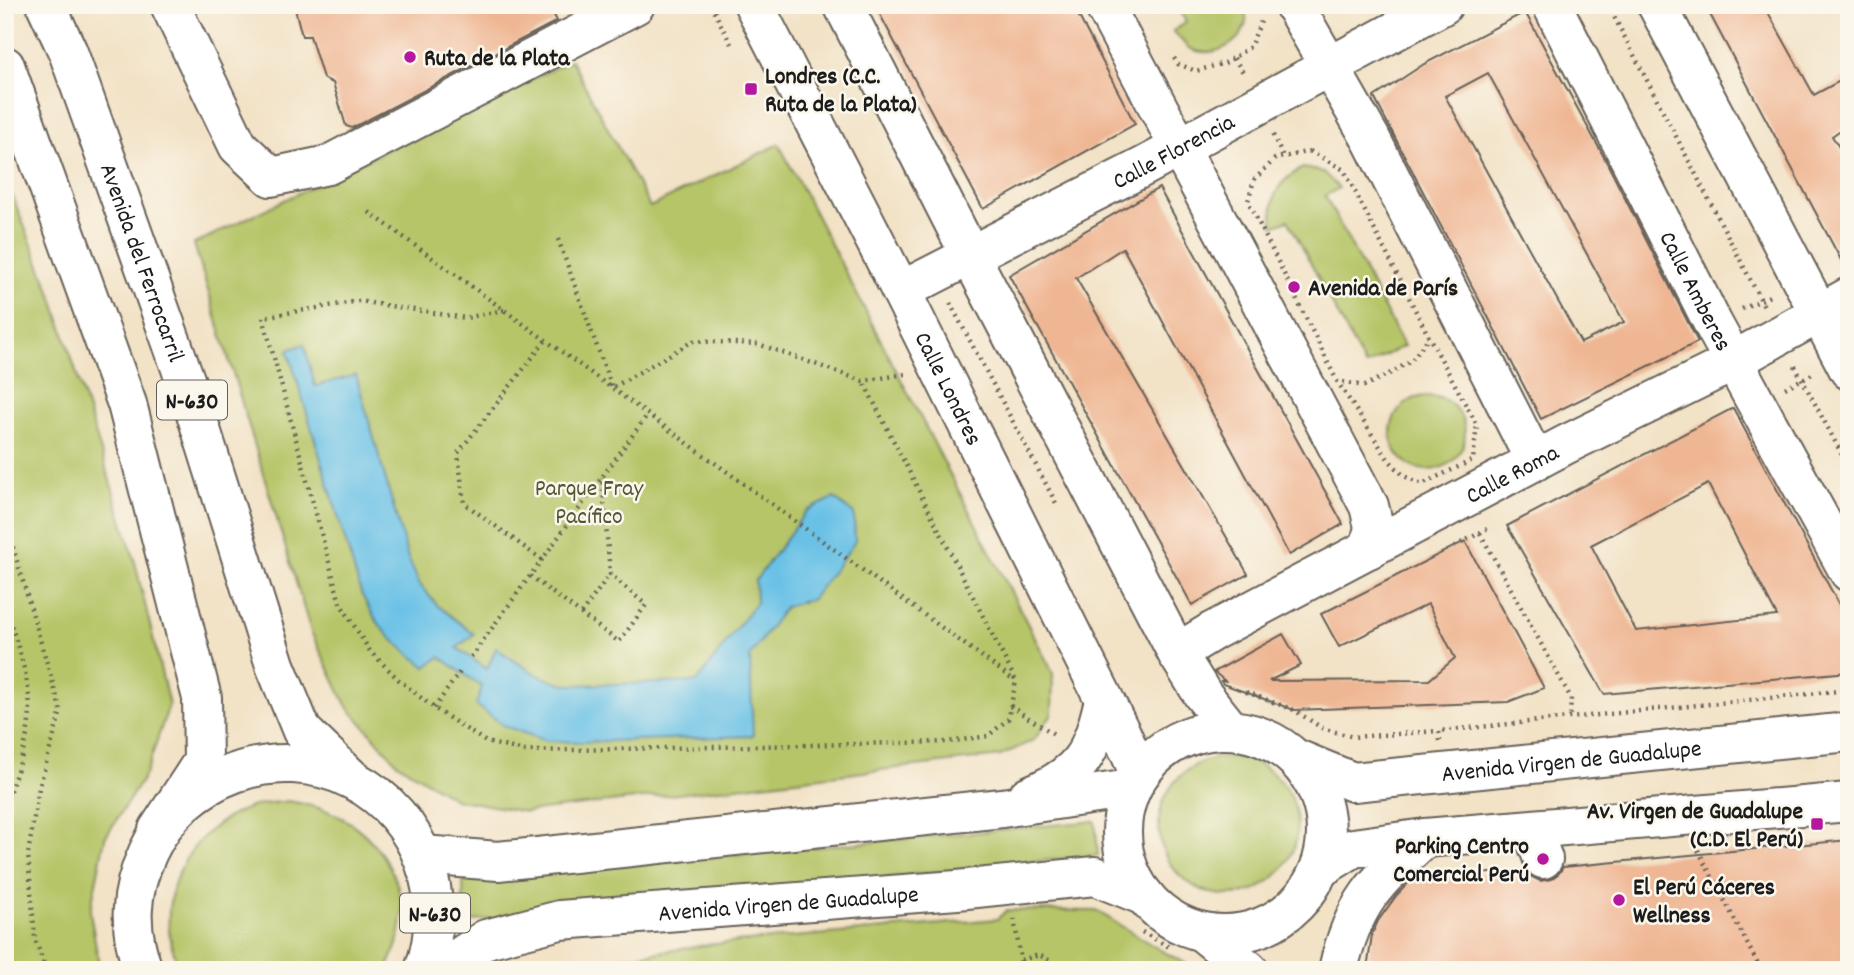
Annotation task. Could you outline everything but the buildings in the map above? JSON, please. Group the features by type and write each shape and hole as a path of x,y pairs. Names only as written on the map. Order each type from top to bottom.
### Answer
{"main road":[{"name":"Avenida del Ferrocarril","path":"46,5 68,52 188,388 279,676 302,731 354,780"},
{"path":"170,5 238,146 271,177 328,164 635,5"},
{"name":"Calle Londres","path":"754,5 901,291 1104,700 1135,781"},
{"path":"843,5 1177,653 1203,695 1230,729"},
{"path":"1104,5 1369,506 1374,527 1369,548"},
{"name":"Calle Florencia","path":"901,291 1443,5"},
{"name":"Calle Amberes","path":"1552,5 1734,360 1849,572"},
{"path":"1657,5 1833,305 1834,370"},
{"path":"1278,11 1330,65 1371,139 1535,461"},
{"name":"N-630","path":"5,66 127,404 202,698 203,761 158,830 137,874 132,906 135,946 143,970"},
{"name":"Calle Roma","path":"1177,653 1213,631 1348,562 1369,548 1734,360 1833,305"},
{"path":"1002,807 1057,784 1072,771 1086,754 1096,733 1104,700"},
{"path":"1249,970 1202,932 1170,919 1145,896 1130,872 1122,845 1122,816 1135,781 1154,756 1169,745 1199,732 1230,729 1255,734 1277,744 1297,760 1314,783 1325,810 1327,839 1313,882 1337,970"},
{"name":"Avenida Virgen de Guadalupe","path":"1297,760 1353,782 1846,730"},
{"name":"N-630","path":"158,830 189,796 224,776 258,766 293,764 324,769 354,780 390,807 403,822 423,855 434,894 435,916 432,948 424,970"},
{"path":"423,855 498,861 1002,807 1135,781"},
{"path":"1202,932 1230,934 1259,929 1284,915 1313,882 1353,848 1425,838 1538,845 1849,802"},
{"path":"1337,970 1347,934 1368,893 1425,838"},
{"name":"Avenida Virgen de Guadalupe","path":"441,970 486,939 560,920 957,890 1095,876 1145,896"}],"path":[{"path":"1608,5 1769,315"},
{"path":"1171,54 1178,64 1196,71 1225,64 1250,47 1278,11"},
{"path":"1310,151 1344,170 1477,425 1473,460 1422,484 1404,477 1388,459 1337,382 1248,201 1254,180 1275,159 1310,151"},
{"path":"369,212 1016,681"},
{"path":"558,239 612,388"},
{"path":"1733,314 1782,290"},
{"path":"504,310 465,318 359,301 263,317 340,603 370,651 399,680 434,708 486,742 525,751 947,742 988,736 1007,719 1016,681 863,381"},
{"path":"949,302 1060,511"},
{"path":"956,315 967,309"},
{"path":"1337,382 1364,386 1411,361 1429,337"},
{"path":"542,560 464,503 458,453 546,340"},
{"path":"612,388 693,341 758,344 863,381 906,373"},
{"path":"1794,364 1849,468"},
{"path":"1777,392 1834,370"},
{"path":"471,657 648,414"},
{"path":"581,614 610,574 602,477"},
{"path":"5,520 61,711 40,788 28,854 35,939 46,970"},
{"path":"1480,533 1571,698 1570,718"},
{"path":"530,576 619,642 646,605 610,574"},
{"path":"5,606 25,670 30,719 20,764 5,804"},
{"path":"434,708 460,672"},
{"path":"1234,689 1269,699 1294,710 1322,729 1353,737 1849,690"},
{"path":"1010,706 1067,742"},
{"path":"1438,731 1446,772"},
{"path":"1696,847 1761,970"},
{"path":"5,904 13,970"},
{"path":"1013,914 1021,960 1019,970"},
{"path":"1021,960 1039,955 1053,962 1058,970"},
{"path":"703,970 700,966 726,962 732,970"},
{"path":"1087,970 1144,970"}],"green space":[{"path":"1177,5 1244,5 1246,22 1238,38 1231,44 1214,51 1196,51 1188,47 1173,31 1186,22"},
{"name":"Parque Fray Pacífico","path":"571,60 650,207 779,144 1053,673 1052,714 1034,740 1000,756 525,812 455,799 397,763 346,705 311,632 194,244"},
{"path":"1303,168 1323,172 1339,188 1325,196 1404,346 1365,366 1288,220 1273,226 1273,206 1277,191 1286,179"},
{"path":"5,177 54,301 134,558 169,705 146,773 105,838 90,912 100,970 5,970"},
{"path":"1428,396 1442,399 1454,407 1462,419 1465,433 1462,447 1454,459 1442,467 1428,470 1414,467 1402,459 1394,447 1391,433 1394,419 1402,407 1414,399"},
{"path":"1228,757 1254,763 1277,777 1291,800 1297,826 1291,852 1277,875 1254,889 1228,895 1202,889 1179,875 1165,852 1159,826 1165,800 1179,777 1202,763"},
{"path":"288,801 321,809 352,824 373,843 390,867 400,894 402,916 398,940 386,970 181,970 172,946 169,921 171,897 179,873 191,852 207,833 227,818 255,806"},
{"path":"1095,821 1098,855 464,922 463,880"},
{"path":"1007,910 1097,911 1198,970 536,970 714,944 997,919"}],"water":[{"path":"304,344 315,386 356,375 408,558 420,585 437,605 474,634 457,648 487,669 496,648 540,676 570,685 697,682 756,602 755,581 805,513 834,498 854,514 855,541 852,546 812,599 785,607 750,656 753,736 546,741 504,726 476,705 482,687 440,657 426,667 396,642 381,627 361,593 288,350"}],"place":[{"name":"Ruta de la Plata","path":"410,57"},
{"name":"Londres (C.C. Ruta de la Plata)","path":"751,89"},
{"name":"Avenida de París","path":"1294,287"},
{"name":"Av. Virgen de Guadalupe (C.D. El Perú)","path":"1817,824"},
{"name":"Parking Centro Comercial Perú","path":"1543,859"},
{"name":"El Perú Cáceres Wellness","path":"1619,900"}]}
